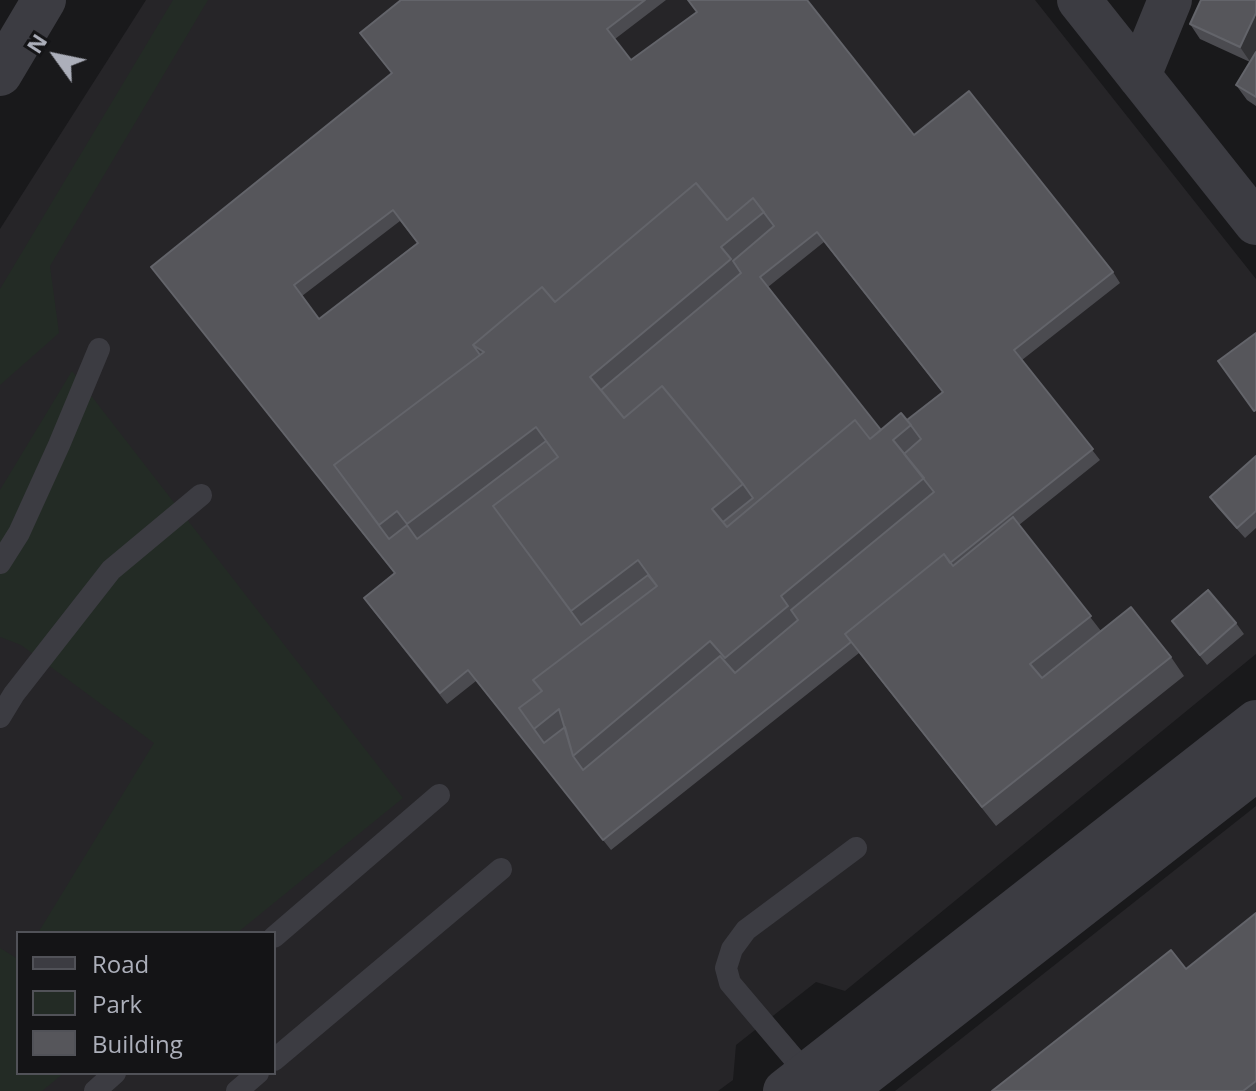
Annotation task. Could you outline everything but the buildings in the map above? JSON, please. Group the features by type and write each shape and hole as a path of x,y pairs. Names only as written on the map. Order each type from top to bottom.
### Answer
{"street":[{"path":"0,74 44,0"},
{"path":"1079,0 1256,223"},
{"path":"1139,76 1170,0"},
{"path":"913,1014 1256,722"},
{"path":"812,1085 1256,769"}],"lane":[{"path":"0,563 19,533 54,458 99,349"},
{"path":"0,717 14,694 111,570 201,495"},
{"path":"276,935 439,795"},
{"path":"812,1085 730,983 726,968 732,949 746,930 856,848"},
{"path":"276,1058 501,869"},
{"path":"95,1091 113,1075"},
{"path":"237,1091 256,1075"}],"shaded area":[{"path":"146,0 1035,0 1256,279 1256,654 845,991 816,982 736,1045 733,1080 718,1091 0,1091 0,229"},
{"path":"1256,806 1256,1091 895,1091"}],"green space":[{"path":"173,0 208,0 50,266 59,333 0,385 0,289"},
{"path":"72,371 403,798 239,931 39,931 154,743 21,645 0,637 0,490"},
{"path":"0,948 16,958 16,1075 62,1075 42,1091 0,1091"}]}
